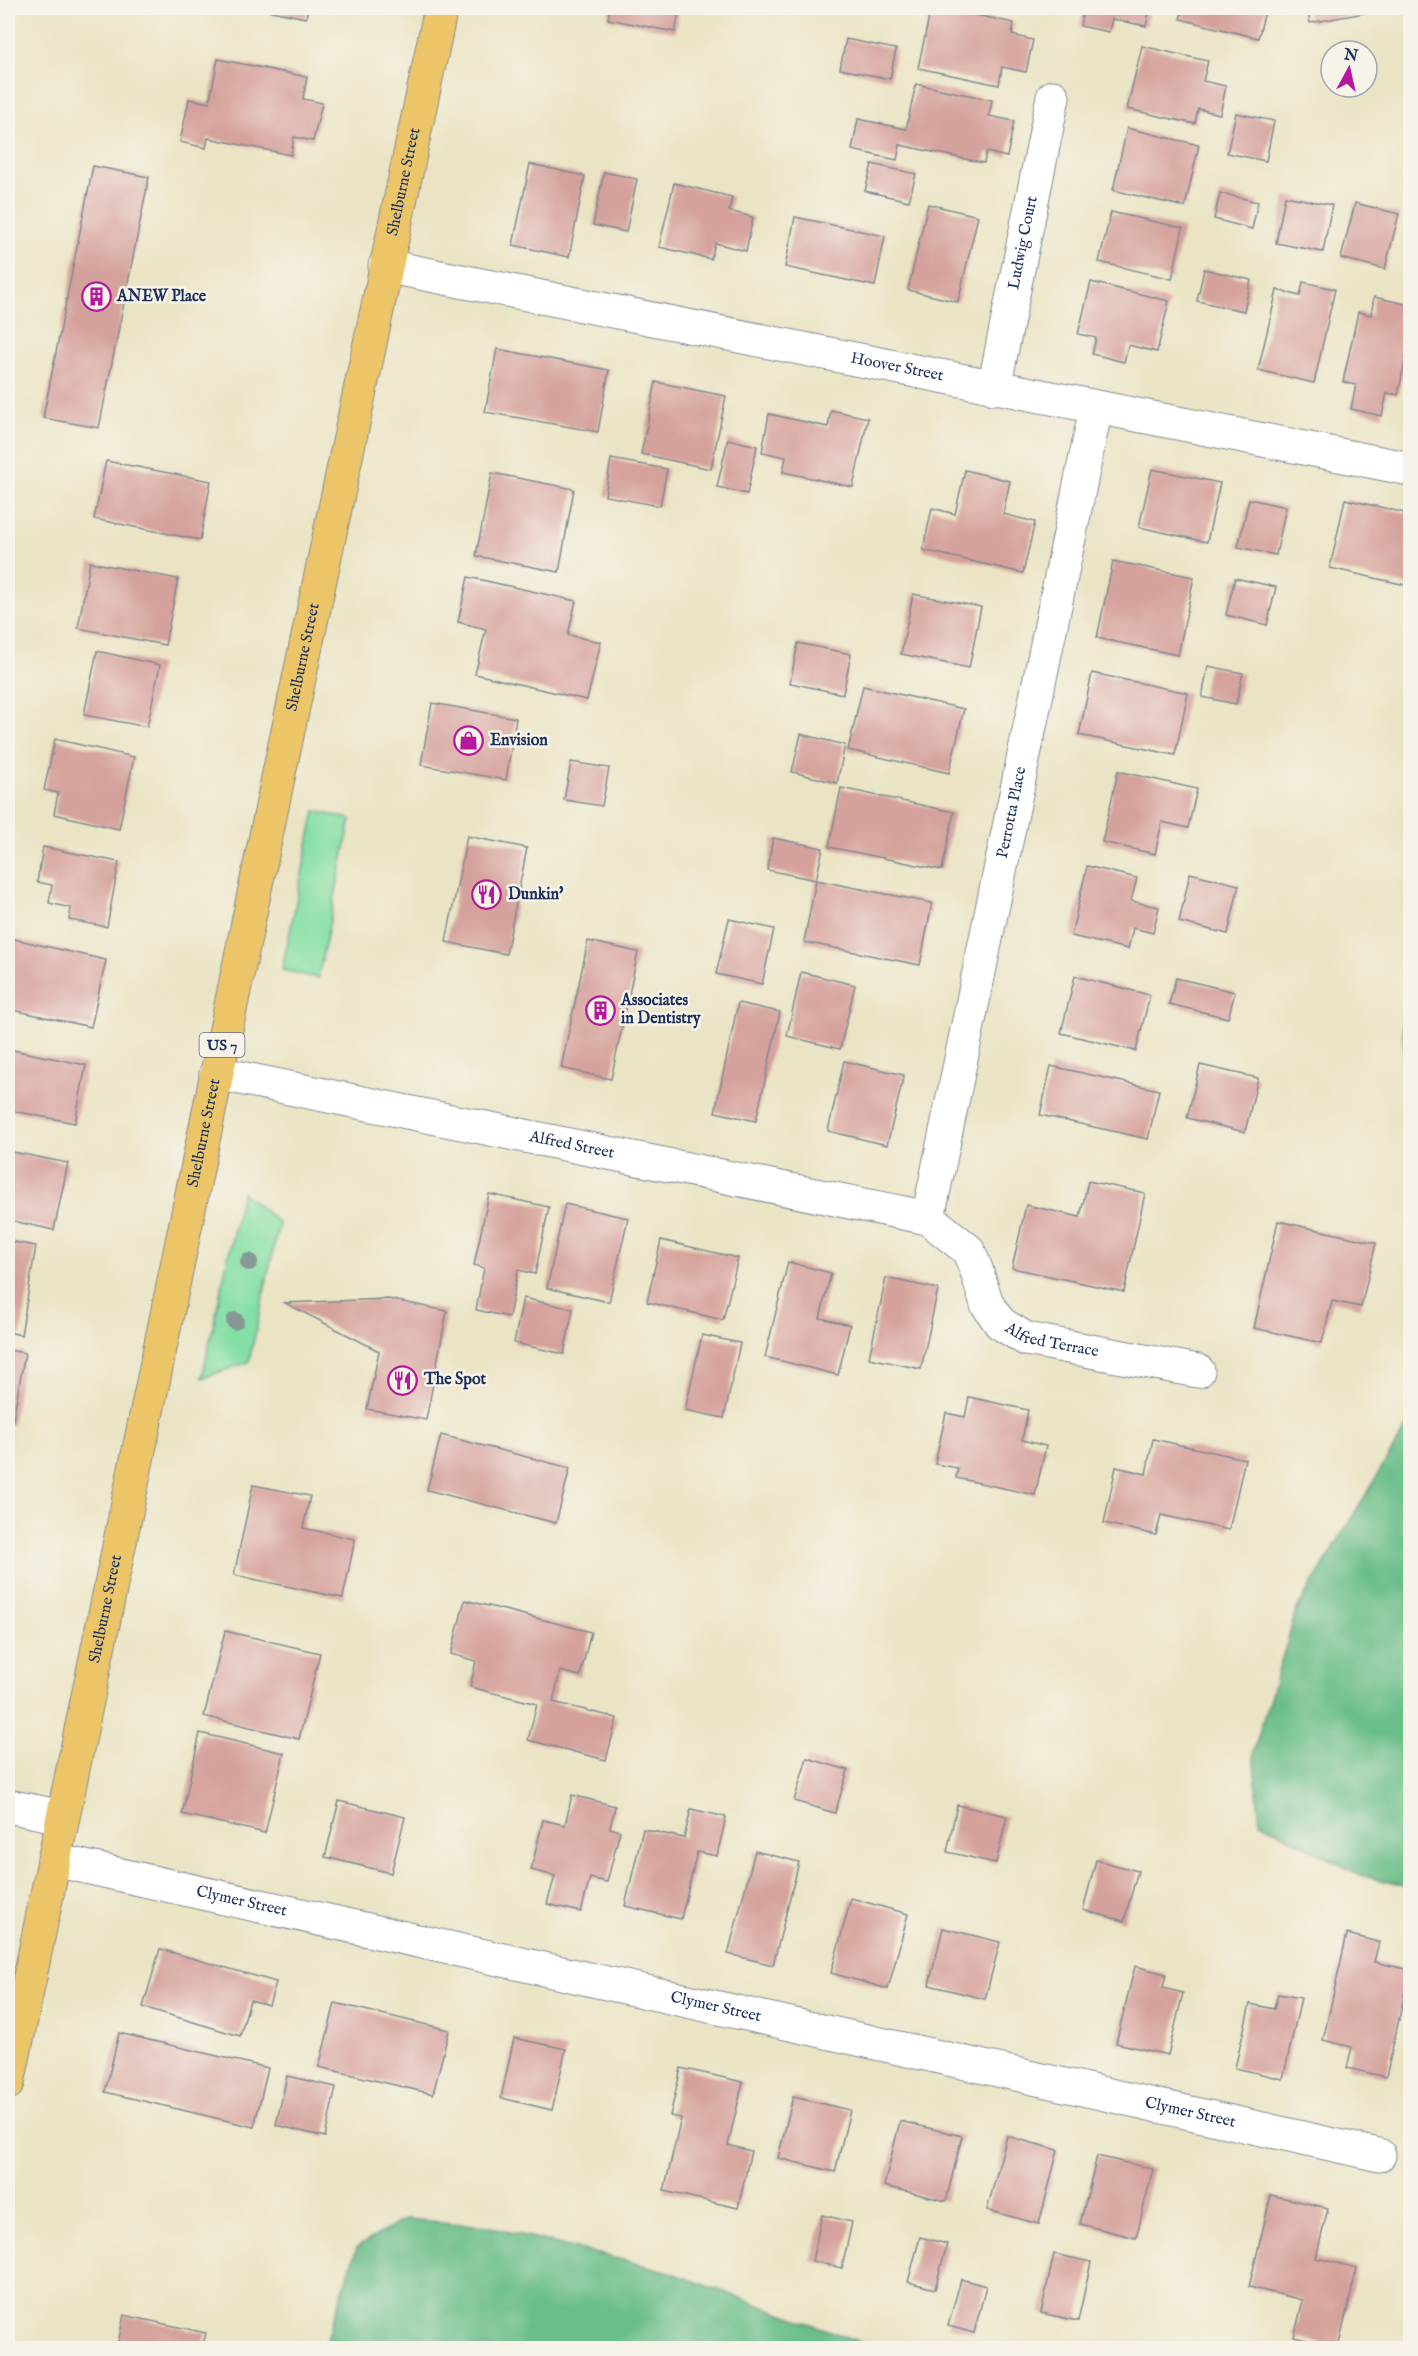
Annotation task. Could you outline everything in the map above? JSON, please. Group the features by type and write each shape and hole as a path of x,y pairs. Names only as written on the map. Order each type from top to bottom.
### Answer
{"main road":[{"name":"Shelburne Street","path":"8,2083 216,1073 441,8"}],"street":[{"name":"Ludwig Court","path":"994,388 1053,97"},
{"name":"Hoover Street","path":"385,266 1410,469"},
{"name":"Perrotta Place","path":"928,1218 1096,408"},
{"name":"Alfred Street","path":"216,1073 928,1218"},
{"name":"Alfred Terrace","path":"928,1218 968,1250 987,1304 1000,1323 1026,1339 1198,1371"},
{"path":"8,1806 62,1817"},
{"name":"Clymer Street","path":"54,1860 1379,2155"}],"green space":[{"path":"315,811 351,819 318,978 282,970"},
{"path":"1410,1001 1410,1106 1407,1097 1402,1018"},
{"path":"242,1192 279,1223 249,1362 202,1378"},
{"path":"1410,1421 1410,1887 1360,1875 1260,1822 1253,1753 1297,1609"},
{"path":"405,2219 486,2226 670,2272 876,2348 324,2348 357,2247"}],"building":[{"path":"257,8 308,8 306,18"},
{"path":"610,8 680,8 675,32 608,19"},
{"path":"931,8 943,8 1014,23 1012,35 1033,40 1026,72 1002,67 999,85 918,68"},
{"path":"1068,8 1150,8 1146,26 1112,19 1109,32 1080,26 1083,12"},
{"path":"1183,8 1266,8 1258,38 1180,19"},
{"path":"1307,8 1386,8 1386,9 1310,23"},
{"path":"846,39 896,49 890,79 840,69"},
{"path":"1142,46 1208,61 1203,81 1226,86 1220,114 1198,109 1195,124 1127,109"},
{"path":"218,59 307,77 303,99 322,103 313,141 294,137 291,155 208,138 206,148 180,142 189,99 209,103"},
{"path":"916,84 992,100 989,116 1014,121 1007,157 986,152 984,163 900,145 897,160 852,150 858,119 906,129"},
{"path":"1236,113 1274,121 1266,161 1227,153"},
{"path":"1127,128 1199,145 1185,207 1113,190"},
{"path":"530,164 585,176 569,257 513,245"},
{"path":"872,164 916,174 909,201 865,191"},
{"name":"ANEW Place","path":"93,166 149,177 99,428 43,418"},
{"path":"604,172 637,179 626,232 593,225"},
{"path":"674,183 732,197 729,211 753,217 746,251 715,243 711,259 659,247"},
{"path":"1220,193 1258,202 1252,229 1214,219"},
{"path":"1285,196 1332,205 1323,252 1276,243"},
{"path":"1355,203 1399,214 1385,269 1341,258"},
{"path":"928,204 978,216 958,302 908,290"},
{"path":"1111,212 1183,228 1172,279 1099,262"},
{"path":"795,217 885,236 875,286 785,267"},
{"path":"1204,269 1251,280 1244,311 1197,301"},
{"path":"1091,282 1169,301 1157,352 1128,345 1124,362 1092,354 1096,338 1078,334"},
{"path":"1303,282 1335,289 1314,383 1258,370 1277,290 1300,296"},
{"path":"1374,297 1410,305 1410,337 1398,395 1387,393 1382,416 1351,409 1356,385 1343,382 1358,312 1371,315"},
{"path":"497,349 609,370 598,432 485,412"},
{"path":"656,382 726,396 711,469 641,454"},
{"path":"831,410 868,418 853,487 783,472 786,457 762,452 769,414 828,427"},
{"path":"728,439 757,446 747,494 717,487"},
{"path":"611,459 667,469 660,506 605,496"},
{"path":"106,461 211,481 200,540 94,519"},
{"path":"1152,469 1220,483 1207,542 1139,527"},
{"path":"965,470 1010,481 1003,514 1035,522 1023,573 923,550 932,508 955,514"},
{"path":"492,473 574,489 559,572 476,556"},
{"path":"1249,499 1286,507 1276,555 1238,547"},
{"path":"1345,499 1410,514 1410,586 1330,568"},
{"path":"1113,561 1194,577 1178,655 1097,638"},
{"path":"90,562 178,579 165,645 78,628"},
{"path":"468,577 576,601 568,635 601,642 587,700 475,674 486,629 458,622"},
{"path":"1235,578 1276,587 1267,625 1226,615"},
{"path":"913,594 981,607 969,668 901,654"},
{"path":"798,643 851,654 843,694 790,683"},
{"path":"97,651 160,665 147,727 84,715"},
{"path":"1208,666 1243,673 1236,704 1202,697"},
{"path":"1092,673 1188,693 1175,755 1079,735"},
{"path":"863,686 964,709 949,773 848,750"},
{"name":"Envision","path":"432,703 516,718 506,780 421,765"},
{"path":"801,734 845,745 837,783 792,772"},
{"path":"55,739 134,757 119,829 54,814 58,793 44,790"},
{"path":"571,762 609,768 602,806 564,800"},
{"path":"1118,771 1197,789 1188,828 1162,822 1155,854 1102,842"},
{"path":"841,788 954,812 942,870 829,847"},
{"name":"Dunkin'","path":"467,836 527,848 506,954 446,942"},
{"path":"773,838 823,848 816,880 767,870"},
{"path":"43,847 119,862 107,927 69,920 71,908 49,903 52,885 37,882"},
{"path":"1087,866 1137,878 1131,901 1159,907 1153,933 1133,928 1128,949 1071,936"},
{"path":"1190,873 1239,885 1228,934 1179,922"},
{"path":"816,880 932,903 920,965 804,942"},
{"path":"729,919 774,929 762,984 716,974"},
{"path":"14,939 106,960 91,1027 8,1009 8,951 11,951"},
{"name":"Associates in Dentistry","path":"588,941 638,952 611,1079 561,1068"},
{"path":"801,972 855,985 840,1049 787,1036"},
{"path":"1075,976 1150,995 1136,1051 1061,1033"},
{"path":"1176,978 1235,992 1228,1018 1169,1004"},
{"path":"738,1003 780,1012 756,1121 715,1112"},
{"path":"8,1049 86,1065 75,1123 8,1110"},
{"path":"844,1061 904,1075 887,1145 828,1131"},
{"path":"1200,1065 1258,1078 1245,1132 1187,1118"},
{"path":"1051,1066 1159,1090 1148,1139 1040,1115"},
{"path":"8,1151 68,1163 54,1230 8,1220"},
{"path":"1088,1181 1145,1193 1124,1292 1012,1268 1026,1205 1080,1217"},
{"path":"489,1194 549,1207 535,1274 518,1270 509,1317 476,1310 484,1268 474,1265"},
{"path":"565,1204 628,1218 609,1302 547,1288"},
{"path":"1278,1221 1376,1243 1361,1307 1332,1301 1322,1343 1254,1328"},
{"path":"661,1240 738,1258 723,1320 647,1302"},
{"path":"8,1241 36,1246 21,1335 8,1332"},
{"path":"788,1262 831,1273 820,1318 850,1325 838,1375 765,1357"},
{"path":"886,1278 938,1289 921,1369 869,1358"},
{"path":"523,1298 573,1309 564,1354 514,1343"},
{"name":"The Spot","path":"388,1299 447,1311 426,1420 367,1409 379,1351 285,1303"},
{"path":"702,1335 740,1343 724,1418 685,1410"},
{"path":"8,1350 25,1353 12,1425 8,1424"},
{"path":"969,1397 1028,1410 1022,1440 1046,1446 1035,1495 956,1478 958,1468 935,1464 946,1413 965,1417"},
{"path":"441,1435 570,1468 556,1523 427,1490"},
{"path":"1153,1439 1245,1459 1229,1530 1161,1515 1156,1535 1104,1523 1116,1467 1146,1474"},
{"path":"253,1485 310,1496 303,1528 355,1539 343,1598 234,1575"},
{"path":"465,1600 591,1632 580,1676 560,1671 553,1702 617,1718 606,1760 528,1740 537,1704 470,1687 476,1661 451,1654"},
{"path":"225,1631 320,1653 299,1739 204,1716"},
{"path":"200,1733 284,1753 265,1833 182,1814"},
{"path":"807,1758 848,1770 835,1813 794,1801"},
{"path":"572,1795 615,1806 610,1828 620,1831 607,1882 590,1878 581,1912 547,1904 555,1876 531,1870 543,1820 565,1825"},
{"path":"339,1801 405,1817 391,1873 325,1857"},
{"path":"957,1805 1007,1816 996,1863 947,1852"},
{"path":"691,1809 726,1817 717,1856 697,1852 681,1919 625,1906 643,1829 684,1838"},
{"path":"755,1851 799,1862 773,1965 728,1954"},
{"path":"1096,1860 1138,1871 1124,1921 1083,1910"},
{"path":"851,1898 908,1914 888,1989 831,1973"},
{"path":"943,1928 1000,1942 985,1999 929,1985"},
{"path":"1347,1934 1379,1942 1374,1962 1410,1970 1386,2077 1347,2068 1352,2047 1323,2040"},
{"path":"160,1949 276,1982 269,2005 250,2000 240,2036 143,2007"},
{"path":"1135,1966 1166,1974 1163,1988 1183,1993 1168,2055 1116,2043"},
{"path":"1278,1994 1301,1998 1283,2079 1235,2068 1250,2004 1274,2009"},
{"path":"335,2003 449,2030 433,2094 319,2067"},
{"path":"119,2033 268,2068 254,2127 105,2092"},
{"path":"514,2038 566,2049 552,2110 501,2098"},
{"path":"681,2068 743,2082 728,2145 751,2151 738,2208 664,2191 681,2118 670,2116"},
{"path":"287,2076 336,2087 325,2137 276,2125"},
{"path":"793,2097 850,2110 835,2172 778,2158"},
{"path":"900,2121 962,2136 946,2201 884,2186"},
{"path":"1007,2136 1058,2150 1039,2224 987,2210"},
{"path":"1097,2156 1153,2169 1136,2238 1080,2224"},
{"path":"1271,2195 1328,2208 1316,2258 1357,2268 1338,2348 1294,2337 1303,2300 1249,2287"},
{"path":"822,2215 852,2222 842,2268 812,2261"},
{"path":"920,2237 947,2244 935,2289 908,2282"},
{"path":"1054,2254 1091,2262 1078,2321 1041,2313"},
{"path":"961,2279 986,2286 974,2333 948,2326"},
{"path":"124,2315 206,2333 202,2348 117,2348"}],"place":[{"name":"ANEW Place","path":"96,297"},
{"name":"Envision","path":"469,741"},
{"name":"Dunkin'","path":"487,895"},
{"name":"Associates in Dentistry","path":"600,1010"},
{"name":"The Spot","path":"403,1380"}]}
